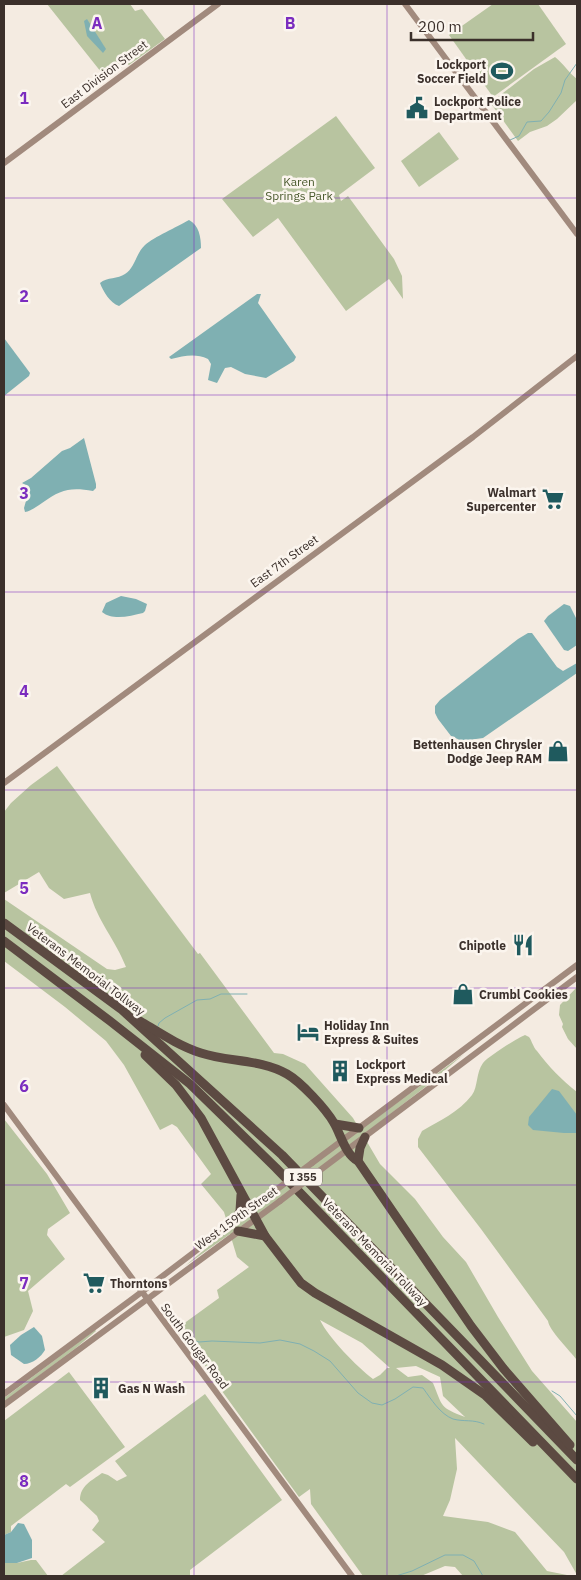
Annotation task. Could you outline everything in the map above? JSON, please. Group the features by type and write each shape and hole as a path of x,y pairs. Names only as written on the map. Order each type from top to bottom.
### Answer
{"highway":[{"name":"Veterans Memorial Tollway","path":"4,923 114,1004 282,1155 577,1460"},
{"name":"Veterans Memorial Tollway","path":"4,942 110,1021 190,1084 276,1168 577,1479"},
{"path":"114,1004 169,1039 202,1054 272,1067 288,1074 310,1094 334,1124 347,1150 358,1161 471,1326 503,1368 577,1452"},
{"path":"110,1021 176,1085 200,1118 265,1236 301,1283 316,1294 442,1365 485,1395 577,1485"},
{"path":"334,1124 359,1128"},
{"path":"358,1161 360,1148 365,1137"},
{"path":"235,1221 240,1211 241,1195"},
{"path":"238,1231 265,1236"}],"street":[{"name":"East Division Street","path":"4,163 218,4"},
{"path":"405,4 577,234"},
{"name":"East 7th Street","path":"4,783 466,442 577,356"},
{"name":"West 159th Street","path":"4,1394 577,965"},
{"name":"West 159th Street","path":"4,1405 365,1137 577,976"},
{"name":"South Gougar Road","path":"4,1105 141,1293 352,1576"}],"green space":[{"path":"47,4 130,4 135,11 142,9 165,39 129,65 127,64 105,77"},
{"name":"Lockport Soccer Field","path":"493,4 538,4 566,44 493,97 449,35"},
{"path":"555,57 577,79 577,100 547,126 530,132 518,141 492,105 494,100 534,69"},
{"name":"Karen Springs Park","path":"336,116 375,168 339,195 341,201 348,196 394,259 402,276 403,299 389,279 346,311 278,218 253,237 222,199"},
{"path":"439,132 459,159 419,187 401,161"},
{"path":"57,766 274,1053 283,1054 305,1064 353,1118 360,1130 464,1054 363,1135 380,1164 415,1199 443,1237 466,1262 532,1371 577,1422 577,1575 564,1552 455,1438 457,1469 450,1500 443,1516 488,1522 515,1532 547,1571 572,1576 463,1576 455,1567 445,1566 421,1576 363,1576 311,1504 310,1489 299,1497 211,1376 200,1357 203,1350 190,1346 179,1327 219,1298 217,1290 249,1267 237,1257 230,1234 185,1266 229,1229 224,1212 201,1184 211,1174 177,1127 172,1124 160,1130 124,1065 106,1041 4,961 4,899 107,969 115,970 126,967 97,912 90,893 64,899 49,888 39,872 4,893 4,812 31,785","holes":["320,1320 362,1343 390,1368 387,1368 373,1379 329,1335","416,1366 440,1377 443,1396 465,1417 446,1408 433,1383 422,1375 408,1377 396,1368"]},
{"path":"577,987 577,1049 568,1039 559,1015 560,1005"},
{"path":"525,1035 529,1037 536,1049 561,1078 577,1092 577,1360 556,1335 548,1321 481,1229 418,1147 418,1139 422,1131 455,1111 472,1095 483,1063"},
{"path":"4,1119 47,1174 70,1213 48,1229 47,1235 65,1259 28,1291 33,1311 24,1330 4,1337"},
{"path":"95,1330 76,1348 4,1402 4,1398"},
{"path":"69,1372 125,1447 70,1487 66,1484 11,1526 11,1532 4,1535 4,1421"},
{"path":"205,1394 282,1500 190,1570 190,1576 61,1576 105,1542 92,1530 99,1521 97,1516 80,1500 84,1487 102,1473 117,1481 127,1476 115,1461"},
{"path":"36,1560 48,1576 4,1576 4,1563"}],"water":[{"path":"87,19 106,49 103,53 87,36 84,21"},
{"path":"189,220 199,232 201,248 119,306 110,300 100,283 125,274 131,268 145,245"},
{"path":"257,294 261,294 258,303 296,357 294,361 266,378 245,374 231,367 225,368 217,383 208,380 211,364 208,359 194,356 171,359 169,357"},
{"path":"4,338 30,373 29,376 4,396"},
{"path":"84,438 96,488 93,491 66,490 49,498 34,509 25,512 24,508 29,487 22,483 31,478 62,451"},
{"path":"121,596 136,599 147,604 145,611 122,617 106,615 102,612 106,603"},
{"path":"564,604 570,606 577,620 577,645 568,651 564,650 544,621"},
{"path":"528,633 532,633 557,667 563,671 577,663 577,673 483,738 462,741 451,736 438,719 435,713 435,706 440,700"},
{"path":"552,1089 559,1091 577,1115 577,1133 533,1130 528,1125 529,1117"},
{"path":"34,1327 42,1336 45,1350 36,1360 24,1364 11,1355 10,1345"},
{"path":"18,1523 24,1524 32,1540 32,1558 17,1563 4,1563 4,1535 11,1532"}],"waterway":[{"path":"510,140 519,136 527,122 541,121 549,112 561,93 565,80 577,63"},
{"path":"158,1026 165,1018 197,1000 210,999 221,994 247,994"},
{"path":"187,1339 199,1342 260,1343 280,1340 300,1344 330,1361 358,1393 372,1403 382,1405 413,1387 423,1388 436,1406 448,1417 484,1424"},
{"path":"552,1391 560,1396 577,1416"},
{"path":"396,1576 412,1571 445,1555 463,1555 474,1561 483,1576"}],"place":[{"name":"Lockport Soccer Field","path":"502,71"},
{"name":"Lockport Police Department","path":"417,108"},
{"name":"Walmart Supercenter","path":"553,499"},
{"name":"Bettenhausen Chrysler Dodge Jeep RAM","path":"558,751"},
{"name":"Chipotle","path":"523,945"},
{"name":"Crumbl Cookies","path":"463,994"},
{"name":"Holiday Inn Express & Suites","path":"308,1032"},
{"name":"Lockport Express Medical","path":"340,1071"},
{"name":"Thorntons","path":"94,1283"},
{"name":"Gas N Wash","path":"101,1388"}]}
